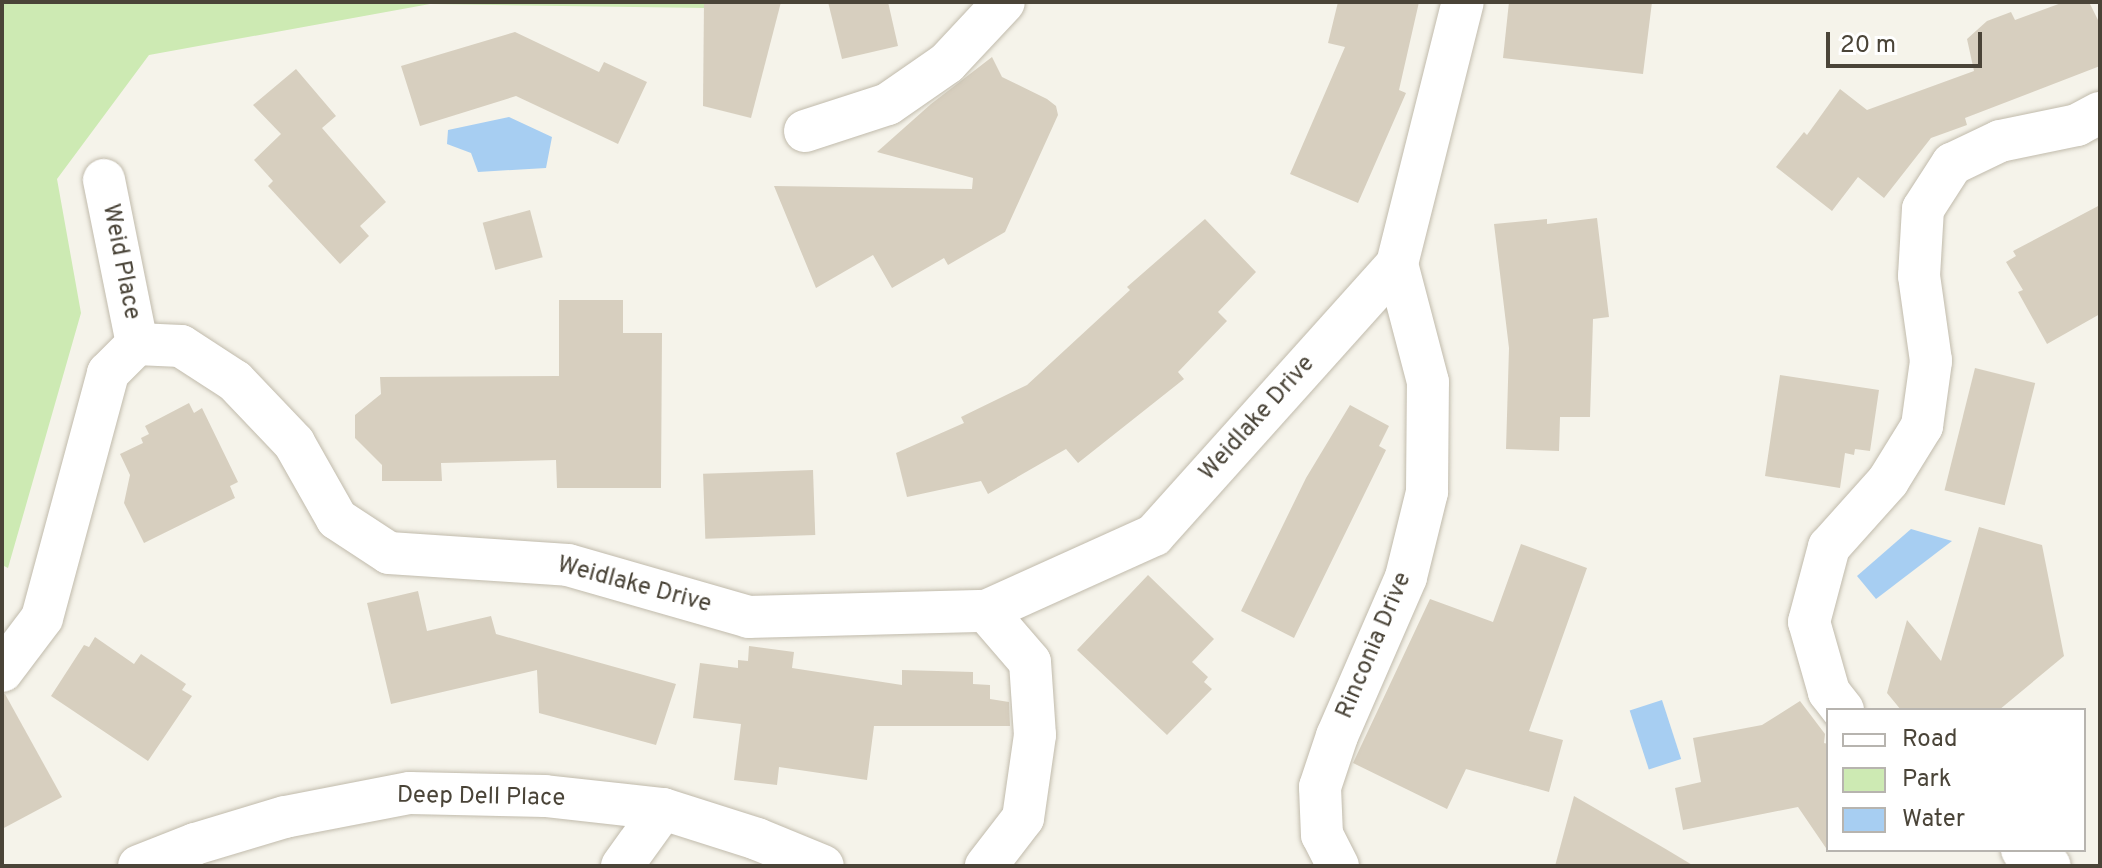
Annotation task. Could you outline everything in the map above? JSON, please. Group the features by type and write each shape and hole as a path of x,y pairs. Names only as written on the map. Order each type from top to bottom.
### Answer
{"street":[{"path":"805,131 888,104 947,63 1004,2"},
{"name":"Rinconia Drive","path":"1338,866 1322,835 1320,787 1337,736 1406,577 1427,492 1428,382 1397,264 1463,2"},
{"path":"1841,708 1829,692 1809,622 1829,547 1888,481 1922,426 1931,361 1919,276 1923,209 1952,164 2000,141 2077,125 2100,113"},
{"name":"Weid Place","path":"104,180 137,344"},
{"name":"Weidlake Drive","path":"137,344 181,346 235,381 294,443 337,519 389,553 568,565 749,617 986,611 1154,535 1397,264"},
{"path":"2,671 42,618 108,373 137,344"},
{"path":"986,611 1030,662 1035,735 1023,818 986,866"},
{"name":"Deep Dell Place","path":"139,866 195,844 285,817 410,793 545,796 663,809 757,839 823,866"},
{"path":"622,866 663,809"},
{"path":"2026,852 2050,866"}],"green space":[{"path":"2,2 706,2 706,8 430,4 149,55 57,179 81,313 8,568 2,565"}],"water":[{"path":"509,117 552,137 546,168 478,172 471,153 447,144 448,130"},
{"path":"1911,529 1952,541 1876,599 1857,576"},
{"path":"1662,700 1681,759 1649,769 1630,711"}],"building":[{"path":"704,2 781,2 751,118 703,106"},
{"path":"828,2 888,2 898,46 842,59"},
{"path":"1338,2 1419,2 1399,90 1406,93 1358,203 1290,174 1345,47 1328,43"},
{"path":"1509,2 1652,2 1643,74 1503,58"},
{"path":"2064,2 2089,2 2100,24 2100,66 1965,118 1967,125 1931,138 1884,198 1858,177 1832,211 1776,167 1804,132 1807,135 1840,89 1867,110 1974,71 1967,39 1987,21 2011,12 2015,20"},
{"path":"515,32 599,72 604,62 647,82 618,144 516,96 420,126 401,66"},
{"path":"992,57 1002,77 1047,99 1056,106 1058,115 1005,232 948,265 944,258 892,288 873,255 816,288 774,186 972,189 973,178 877,152 931,104"},
{"path":"296,69 336,116 322,128 386,202 360,226 369,236 340,264 268,186 273,181 254,160 281,134 253,105"},
{"path":"2100,205 2100,314 2047,344 2018,292 2023,290 2006,262 2016,256 2013,251"},
{"path":"530,210 543,257 495,270 483,223"},
{"path":"1597,218 1609,317 1593,319 1590,417 1560,417 1559,451 1506,449 1509,348 1494,224 1547,219 1547,224"},
{"path":"1205,219 1256,272 1218,312 1227,321 1178,372 1184,379 1078,463 1066,449 988,494 981,481 907,497 896,453 964,423 961,417 1027,385 1130,290 1127,287"},
{"path":"559,300 623,300 623,333 662,333 661,488 557,488 556,460 441,463 442,481 382,481 382,465 355,438 355,415 381,394 380,377 559,376"},
{"path":"1975,368 2035,383 2005,505 1945,490"},
{"path":"1780,375 1879,390 1870,451 1855,449 1854,455 1845,453 1840,488 1765,476"},
{"path":"189,403 194,413 202,408 238,482 230,486 235,498 144,543 124,503 130,475 120,454 143,443 141,438 149,434 145,426"},
{"path":"1350,405 1389,426 1379,446 1386,450 1294,638 1241,611 1306,478"},
{"path":"813,470 815,535 705,539 703,474"},
{"path":"1979,527 2042,545 2064,656 2001,708 1899,708 1887,693 1907,620 1941,661"},
{"path":"1521,544 1587,568 1529,731 1563,740 1549,792 1466,769 1447,809 1353,763 1430,599 1493,622"},
{"path":"1148,575 1214,639 1192,662 1208,677 1204,682 1212,689 1167,735 1077,650"},
{"path":"418,591 427,631 491,616 496,634 676,684 656,745 539,713 537,670 391,704 367,603"},
{"path":"95,637 134,664 141,654 186,684 182,690 192,696 148,761 51,696 84,645 89,647"},
{"path":"749,646 794,652 792,668 902,685 902,670 973,672 973,684 990,685 990,699 1009,702 1010,726 874,726 867,780 779,767 777,785 734,780 741,724 693,718 700,663 738,668 738,660 748,661"},
{"path":"5,694 62,797 2,829 2,695"},
{"path":"1800,701 1825,734 1826,848 1798,807 1683,830 1675,788 1701,782 1693,738 1762,725"},
{"path":"1574,796 1664,848 1694,866 1555,866"}]}
